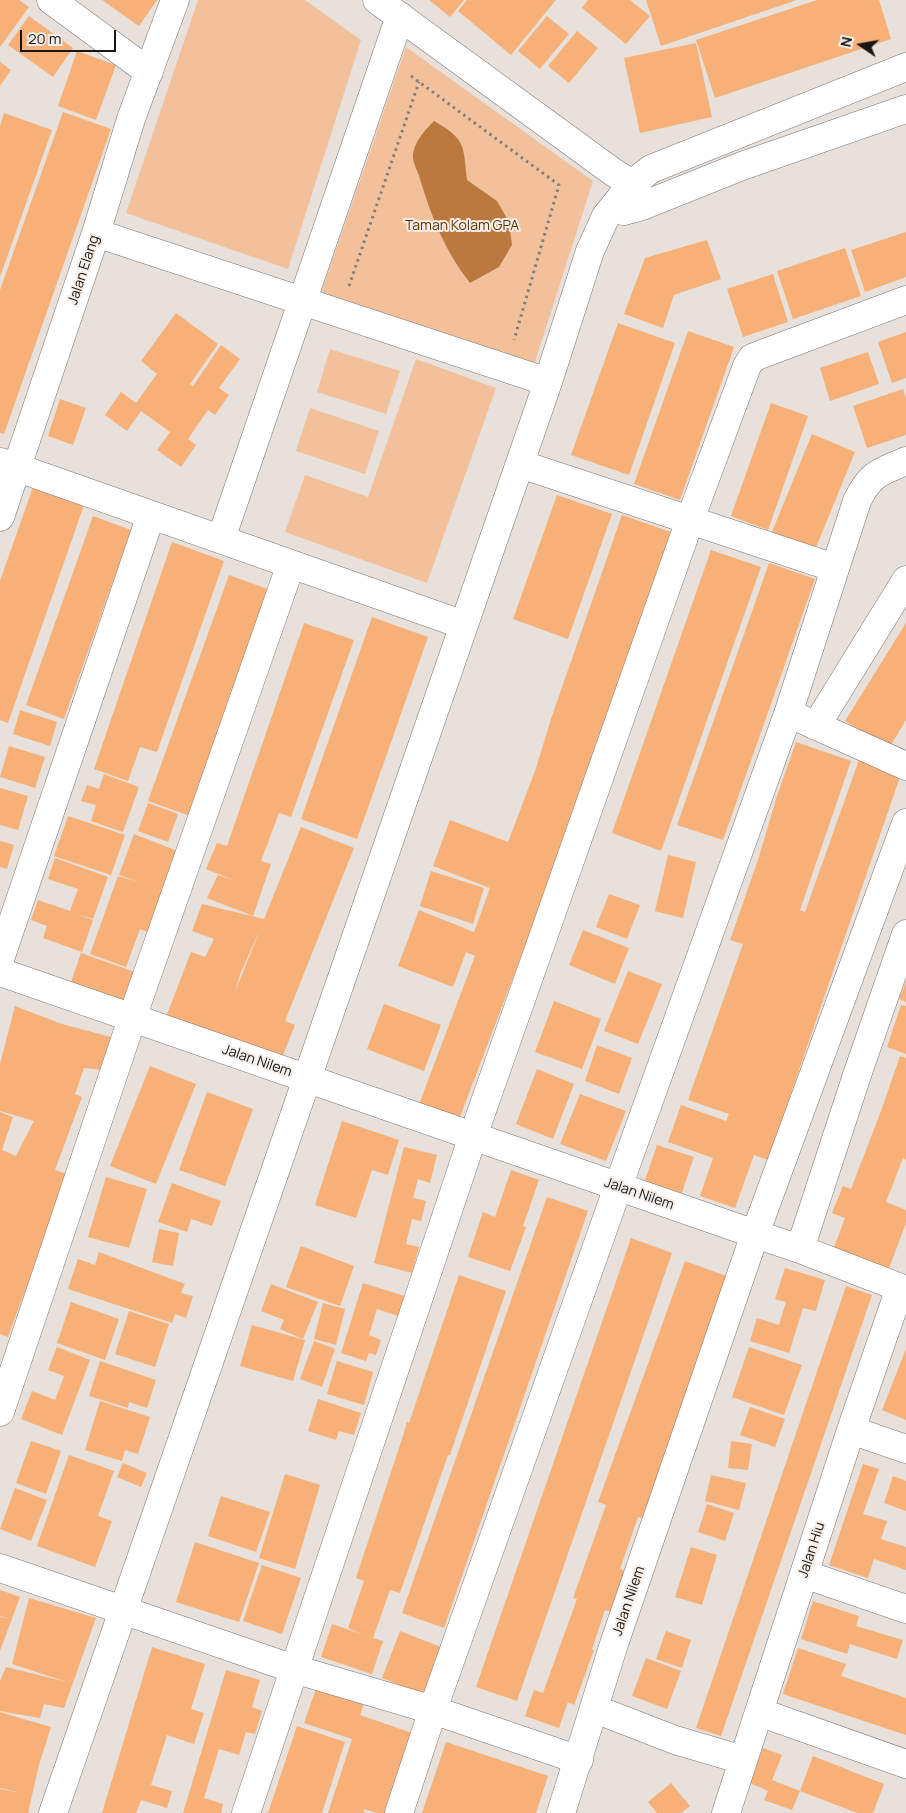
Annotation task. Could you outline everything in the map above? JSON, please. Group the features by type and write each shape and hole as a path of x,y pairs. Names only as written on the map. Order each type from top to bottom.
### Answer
{"street":[{"path":"51,0 149,72"},
{"name":"Jalan Elang","path":"0,517 9,465 96,234 131,119 175,0"},
{"path":"377,0 613,172 637,195"},
{"path":"221,539 400,16"},
{"path":"637,195 651,169 906,67"},
{"path":"53,1813 520,464 590,251 606,216 637,195 742,166 906,108"},
{"path":"96,234 548,382"},
{"path":"246,1813 473,1136 690,520 748,366 752,358 906,300"},
{"path":"399,1813 433,1710 618,1187 788,714 857,501 864,486 872,477 906,461"},
{"path":"520,464 835,568"},
{"path":"9,465 464,624"},
{"path":"0,959 151,514"},
{"path":"0,1412 133,1018 291,564"},
{"path":"816,726 906,580"},
{"path":"788,714 906,766"},
{"path":"903,1289 755,1234 906,823"},
{"path":"800,1250 857,1075 906,934"},
{"name":"Jalan Nilem","path":"0,972 755,1234 614,1644 564,1812"},
{"name":"Jalan Hiu","path":"726,1813 851,1430 903,1289"},
{"path":"851,1430 906,1449"},
{"path":"0,1568 294,1669 433,1710 579,1760"},
{"path":"804,1574 906,1609"},
{"path":"595,1709 676,1740 743,1760"},
{"path":"759,1712 906,1764"}],"path":[{"path":"386,57 559,185 506,369"},
{"path":"340,315 419,82"}],"green space":[{"path":"198,0 305,0 361,40 288,269 126,213"},
{"name":"Taman Kolam GPA","path":"406,47 593,181 532,371 318,302"},
{"path":"330,349 400,371 386,414 317,392"},
{"path":"416,359 496,388 427,583 285,532 305,475 368,497"},
{"path":"310,408 379,431 365,474 296,451"}],"shaded area":[{"path":"434,121 453,133 458,139 464,151 467,180 497,201 509,222 512,245 499,267 470,283 440,234 413,159 417,142"}],"building":[{"path":"0,0 19,0 29,7 0,47"},
{"path":"102,0 157,0 139,26"},
{"path":"429,0 464,0 450,17"},
{"path":"467,0 556,0 511,55 458,11"},
{"path":"588,0 630,0 650,16 626,44 582,8"},
{"path":"646,0 797,0 661,46"},
{"path":"817,0 879,0 891,39 715,98 696,40"},
{"path":"29,16 73,48 53,77 8,45"},
{"path":"547,16 569,34 540,69 518,51"},
{"path":"577,31 598,48 569,83 548,66"},
{"path":"696,43 712,117 640,133 624,58"},
{"path":"77,51 116,65 96,120 58,106"},
{"path":"0,62 11,70 0,86"},
{"path":"63,112 111,129 4,434 0,433 0,290"},
{"path":"4,113 52,130 0,277 0,126"},
{"path":"906,232 906,277 865,292 851,250"},
{"path":"707,240 721,279 674,295 663,328 624,314 645,258"},
{"path":"845,248 861,296 793,319 777,271"},
{"path":"773,274 788,322 743,337 727,289"},
{"path":"176,313 218,344 190,384 193,386 221,345 240,359 219,388 229,395 215,415 208,410 188,439 196,445 181,467 157,450 170,432 141,411 127,431 105,415 121,392 136,403 157,374 141,361"},
{"path":"618,323 675,343 629,475 571,455"},
{"path":"688,331 734,347 680,500 634,484"},
{"path":"906,332 906,378 892,383 878,342"},
{"path":"868,352 879,384 830,401 820,368"},
{"path":"903,389 906,398 906,435 867,448 853,406"},
{"path":"60,399 86,408 73,445 48,436"},
{"path":"771,403 808,416 768,530 731,516"},
{"path":"812,434 855,452 815,550 772,532"},
{"path":"33,487 84,505 8,723 0,720 0,581"},
{"path":"557,495 612,514 568,639 513,619"},
{"path":"622,515 674,533 585,789 458,1122 418,1107 475,956 466,952 453,987 398,966 419,910 474,932 490,888 433,866 450,820 508,842 535,771 552,716"},
{"path":"93,516 131,530 64,719 26,705"},
{"path":"172,542 224,561 157,752 140,747 128,781 94,769"},
{"path":"711,550 761,567 661,851 612,833"},
{"path":"769,563 815,579 723,840 677,825"},
{"path":"229,575 273,591 193,817 148,801"},
{"path":"372,617 428,637 357,839 301,819"},
{"path":"304,623 354,640 291,817 279,813 261,861 271,864 253,916 207,898 218,875 236,881 206,869 217,843 227,846"},
{"path":"906,623 906,720 889,748 845,721"},
{"path":"20,710 57,722 50,746 13,734"},
{"path":"796,742 851,761 800,910 805,912 859,760 901,774 768,1160 754,1155 735,1208 700,1196 713,1158 668,1142 681,1105 726,1121 729,1114 688,1100 743,944 730,940"},
{"path":"9,746 45,757 35,788 0,777"},
{"path":"104,774 139,787 123,832 91,821 96,805 81,801 87,785 99,789"},
{"path":"0,788 28,796 18,830 0,825"},
{"path":"148,803 178,814 168,842 138,831"},
{"path":"68,816 125,835 111,875 54,856"},
{"path":"301,827 354,848 285,1021 295,1025 281,1060 166,1017 191,952 205,957 214,939 192,931 202,904 264,919","holes":["258,934 234,994 241,972"]},
{"path":"134,834 180,852 150,933 140,929 126,967 90,954 118,876 139,882 119,875"},
{"path":"0,841 14,845 7,869 0,867"},
{"path":"668,855 696,862 683,918 655,911"},
{"path":"55,858 108,877 93,919 76,914 93,920 82,952 43,938 47,926 31,920 38,900 70,911 78,889 48,879"},
{"path":"431,871 484,888 473,924 420,906"},
{"path":"609,894 640,905 627,939 596,927"},
{"path":"583,930 629,948 615,984 569,965"},
{"path":"81,953 135,972 123,1004 70,985"},
{"path":"628,971 662,984 638,1044 604,1031"},
{"path":"906,982 906,1002 899,999"},
{"path":"554,1001 601,1019 582,1069 535,1052"},
{"path":"384,1004 441,1025 424,1071 367,1049"},
{"path":"901,1005 906,1006 906,1054 887,1047"},
{"path":"15,1006 62,1024 122,1040 111,1071 84,1068 75,1094 82,1097 55,1170 67,1174 43,1258 23,1296 8,1337 0,1334 0,1112 13,1117 2,1150 16,1156 34,1121 0,1111 0,1064"},
{"path":"597,1045 632,1058 619,1094 585,1081"},
{"path":"900,1056 906,1058 906,1160 903,1158 886,1202 906,1210 906,1223 888,1271 833,1250 845,1218 832,1213 843,1186 851,1189"},
{"path":"150,1066 196,1084 156,1184 110,1166"},
{"path":"537,1069 574,1084 553,1139 516,1124"},
{"path":"207,1092 253,1109 225,1186 179,1170"},
{"path":"580,1094 626,1111 606,1161 560,1144"},
{"path":"342,1121 399,1140 388,1175 372,1170 356,1218 315,1205"},
{"path":"657,1145 694,1157 680,1198 643,1186"},
{"path":"404,1147 437,1155 430,1183 418,1179 413,1198 426,1201 421,1221 412,1219 406,1244 419,1247 412,1273 374,1263"},
{"path":"511,1170 539,1180 523,1226 526,1227 510,1271 468,1257 483,1212 495,1217"},
{"path":"106,1177 147,1189 129,1248 88,1237"},
{"path":"172,1183 221,1201 212,1226 191,1219 187,1232 158,1222"},
{"path":"547,1197 588,1211 444,1628 402,1613"},
{"path":"159,1229 179,1233 173,1266 152,1262"},
{"path":"631,1238 672,1253 517,1701 476,1687"},
{"path":"301,1246 354,1266 340,1306 286,1287"},
{"path":"99,1252 185,1284 181,1293 193,1296 186,1318 175,1314 172,1323 68,1289 78,1259 95,1265"},
{"path":"685,1261 729,1277 643,1518 638,1517 620,1569 626,1571 611,1612 605,1610 592,1649 594,1650 574,1705 568,1702 559,1728 525,1716 534,1690 543,1693 577,1599 573,1598 606,1505 598,1502"},
{"path":"785,1268 825,1280 816,1311 803,1308 789,1353 750,1341 757,1318 779,1325 786,1302 775,1299"},
{"path":"459,1275 506,1291 400,1593 390,1590 373,1638 383,1641 372,1674 321,1657 332,1624 361,1634 348,1628 364,1581 356,1578 407,1422 409,1423"},
{"path":"363,1283 408,1297 401,1317 377,1309 369,1335 381,1340 376,1355 369,1353 366,1361 341,1353"},
{"path":"271,1284 318,1302 303,1339 280,1329 284,1320 261,1311"},
{"path":"846,1286 872,1295 721,1736 696,1728"},
{"path":"71,1302 119,1319 105,1360 57,1343"},
{"path":"323,1303 345,1309 336,1345 314,1339"},
{"path":"129,1311 169,1324 155,1367 115,1354"},
{"path":"252,1325 305,1340 293,1381 240,1366"},
{"path":"314,1341 335,1349 322,1387 300,1379"},
{"path":"57,1347 90,1360 62,1435 21,1419 32,1391 55,1400 64,1376 48,1370"},
{"path":"749,1347 802,1365 784,1415 732,1397"},
{"path":"906,1349 906,1420 882,1410"},
{"path":"100,1361 156,1380 147,1408 129,1402 128,1408 89,1396"},
{"path":"337,1361 373,1372 364,1405 327,1394"},
{"path":"318,1399 361,1413 354,1435 339,1431 336,1440 308,1431"},
{"path":"100,1401 150,1417 138,1454 125,1450 122,1461 85,1450"},
{"path":"750,1407 785,1419 775,1447 740,1435"},
{"path":"31,1441 61,1451 46,1494 16,1483"},
{"path":"731,1441 752,1444 748,1470 728,1468"},
{"path":"69,1455 114,1471 98,1516 112,1521 95,1567 37,1546"},
{"path":"123,1463 147,1473 141,1487 117,1477"},
{"path":"863,1464 879,1469 863,1514 887,1521 881,1539 906,1547 906,1570 874,1559 868,1578 829,1565"},
{"path":"285,1474 320,1485 295,1569 259,1558"},
{"path":"711,1475 746,1483 739,1510 705,1501"},
{"path":"893,1476 906,1481 906,1511 884,1503"},
{"path":"15,1488 47,1500 31,1541 0,1529"},
{"path":"221,1496 270,1512 256,1552 208,1536"},
{"path":"707,1504 734,1513 725,1541 698,1532"},
{"path":"195,1542 259,1563 239,1622 176,1602"},
{"path":"691,1547 717,1555 702,1605 675,1597"},
{"path":"262,1565 301,1578 282,1634 243,1621"},
{"path":"0,1590 20,1597 0,1651 0,1617 10,1619 0,1616"},
{"path":"29,1598 96,1618 64,1708 44,1704 40,1718 0,1711 0,1681 6,1667 67,1682 12,1664"},
{"path":"813,1601 859,1616 856,1626 903,1640 897,1659 850,1644 847,1654 801,1639"},
{"path":"400,1631 451,1651 432,1698 382,1678"},
{"path":"666,1631 691,1640 682,1668 656,1659"},
{"path":"152,1647 205,1664 191,1709 204,1713 194,1744 167,1735 151,1785 172,1791 167,1808 141,1800 136,1813 102,1813"},
{"path":"798,1648 846,1664 841,1676 906,1698 906,1735 783,1694"},
{"path":"646,1658 681,1671 667,1709 632,1696"},
{"path":"226,1670 260,1680 252,1707 262,1711 255,1734 246,1732 239,1755 219,1749 204,1798 223,1804 221,1813 183,1813"},
{"path":"317,1686 364,1703 360,1715 412,1733 392,1790 388,1813 377,1813 364,1809 364,1812 367,1813 328,1813 352,1739 304,1723"},
{"path":"0,1712 51,1727 39,1765 28,1813 0,1813 0,1789 21,1793 0,1788"},
{"path":"297,1726 345,1742 322,1813 268,1813"},
{"path":"446,1742 548,1776 536,1813 422,1813"},
{"path":"763,1748 782,1755 772,1780 800,1791 792,1810 764,1800 768,1791 750,1783"},
{"path":"813,1756 884,1784 873,1813 857,1813 800,1791"},
{"path":"671,1783 690,1806 681,1813 657,1813 648,1802"}]}
